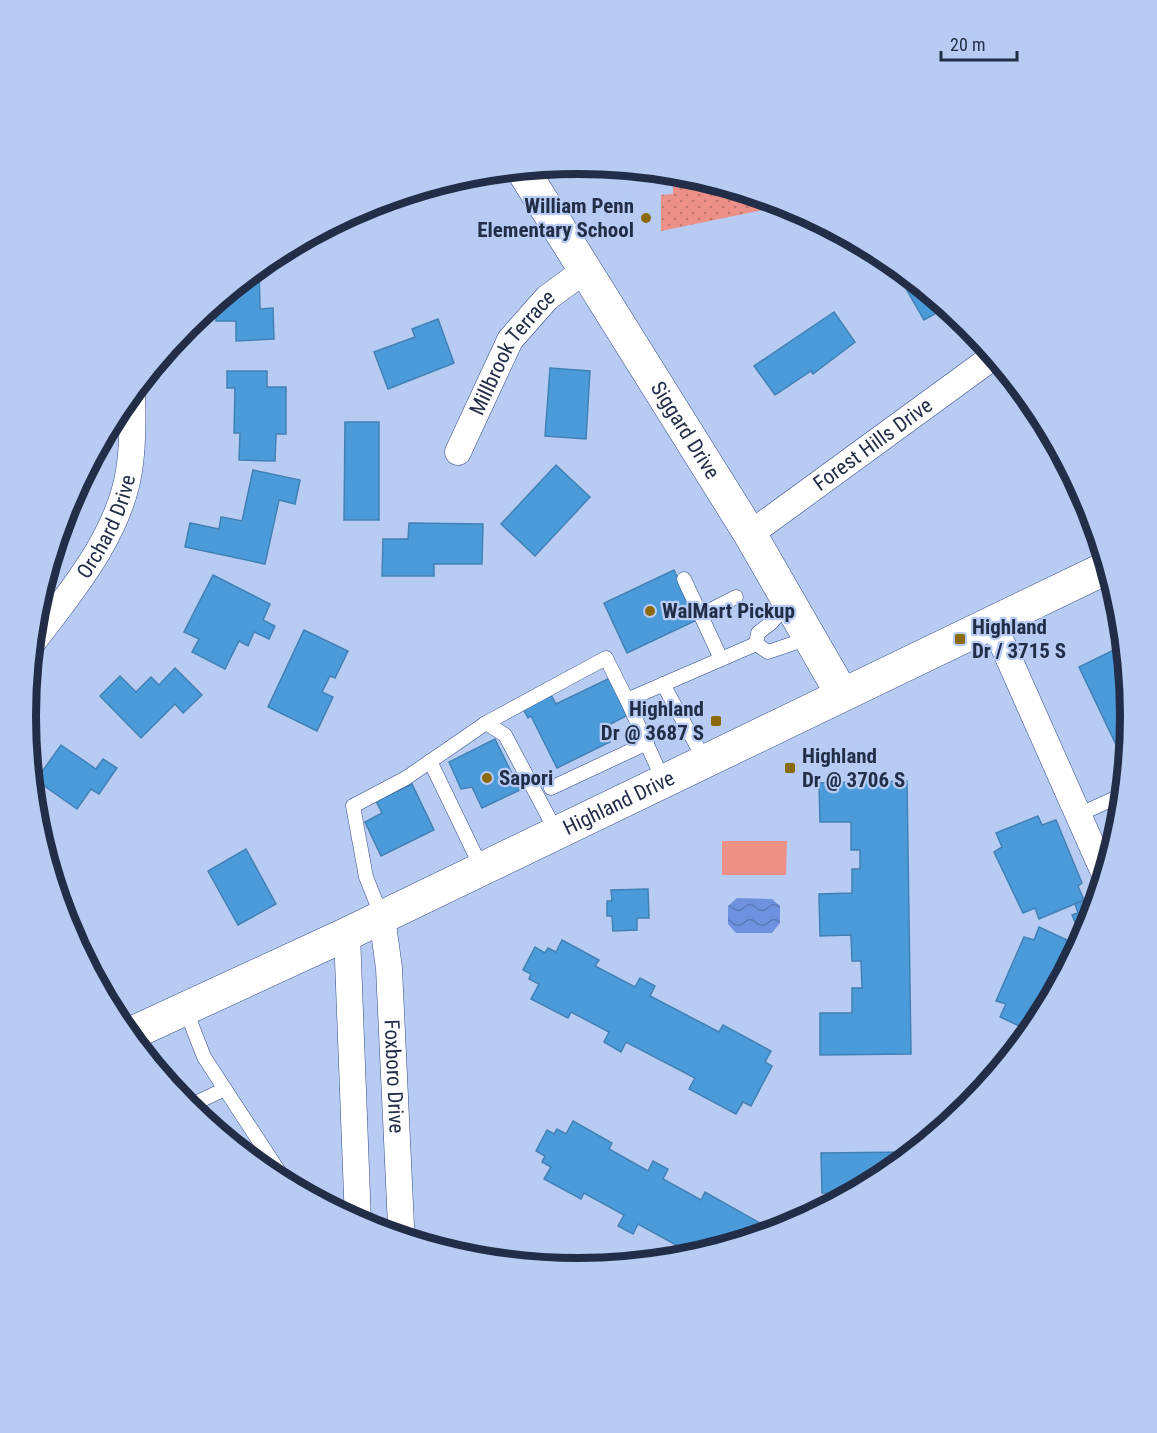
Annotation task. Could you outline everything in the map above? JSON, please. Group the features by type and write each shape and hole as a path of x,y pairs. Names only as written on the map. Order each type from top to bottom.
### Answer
{"main road":[{"name":"Siggard Drive","path":"527,177 750,534 842,694"},
{"name":"Highland Drive","path":"136,1031 347,934 1101,570"}],"street":[{"name":"Millbrook Terrace","path":"458,452 510,340 547,298 585,270"},
{"name":"Forest Hills Drive","path":"750,534 987,361"},
{"name":"Orchard Drive","path":"44,628 72,590 112,523 129,472 131,409"},
{"path":"993,623 1078,815 1102,860"},
{"name":"Foxboro Drive","path":"382,917 389,968 401,1229"},
{"name":"Foxboro Drive","path":"347,934 357,1211"}],"lane":[{"path":"684,579 721,659"},
{"path":"701,615 736,597"},
{"path":"756,644 758,633 771,623 789,602"},
{"path":"756,644 768,652 809,638"},
{"path":"627,700 756,644"},
{"path":"382,917 366,876 353,807 430,761 486,723 606,658 663,780"},
{"path":"663,684 705,761"},
{"path":"486,723 505,735 557,832"},
{"path":"551,788 647,743"},
{"path":"430,761 482,869"},
{"path":"1078,815 1114,798"},
{"path":"185,1008 204,1057 276,1168"},
{"path":"197,1102 225,1089"}],"shaded area":[{"path":"673,182 719,192 769,209 661,231 661,195 673,194"},
{"path":"722,841 787,841 786,875 722,875"}],"water":[{"path":"737,898 772,899 780,906 780,923 772,933 736,933 728,924 728,906"}],"building":[{"path":"259,278 260,309 273,308 274,339 236,341 236,321 216,321 216,314"},
{"path":"901,280 939,312 924,320"},
{"path":"834,312 855,342 813,374 811,371 775,395 754,366"},
{"path":"438,319 454,363 388,389 374,352 415,337 412,329"},
{"path":"550,368 590,371 586,439 545,436"},
{"path":"227,371 267,371 267,387 286,387 286,434 276,434 275,461 239,460 240,433 234,433 235,388 227,388"},
{"path":"345,422 379,422 379,520 344,520"},
{"path":"556,465 590,497 535,556 501,524"},
{"path":"253,470 300,480 295,504 279,500 265,564 185,547 190,523 219,529 221,517 242,521"},
{"path":"409,523 483,524 482,564 434,564 434,576 382,576 383,539 408,539"},
{"name":"WalMart Pickup","path":"674,570 697,620 627,653 604,603"},
{"path":"213,575 270,604 263,620 275,626 269,639 254,632 248,646 239,641 225,669 192,652 199,639 184,632"},
{"path":"304,630 348,651 335,678 330,676 322,692 333,697 317,731 268,707"},
{"path":"1116,649 1120,681 1120,753 1079,667"},
{"path":"175,668 202,695 183,713 175,704 141,738 100,696 120,676 136,692 151,677 159,685"},
{"path":"610,678 628,715 603,728 610,742 557,768 531,716 528,718 522,707 550,693 556,704"},
{"path":"495,739 520,790 482,808 472,787 461,789 449,762"},
{"path":"61,745 96,769 103,759 117,768 99,794 91,789 77,809 41,783 40,775"},
{"path":"907,781 911,1054 820,1055 820,1013 852,1013 852,988 862,988 861,961 852,961 851,935 820,936 819,894 852,893 852,869 860,869 860,850 851,850 851,822 820,822 819,783"},
{"path":"412,784 434,830 381,856 365,822 382,813 376,801"},
{"path":"1038,816 1042,825 1056,820 1082,883 1078,886 1084,900 1039,919 1035,908 1023,913 994,852 1002,847 996,833"},
{"path":"246,849 276,904 238,925 208,871"},
{"path":"648,889 649,918 637,918 637,930 613,931 612,916 607,916 607,901 612,901 611,890"},
{"path":"1084,900 1087,906 1078,929 1072,915 1078,913 1075,904"},
{"path":"1039,927 1072,942 1048,988 1023,1028 1000,1017 1006,1004 996,1001 1024,937 1034,940"},
{"path":"562,940 599,960 595,966 635,987 640,978 655,986 650,996 719,1032 723,1025 771,1051 765,1062 772,1066 751,1106 743,1102 736,1114 689,1089 695,1078 626,1042 621,1052 604,1042 609,1032 571,1012 568,1018 531,999 539,984 529,979 531,974 523,970 535,947 545,953 548,948 556,952"},
{"path":"573,1121 612,1143 609,1149 648,1171 653,1161 668,1169 663,1179 701,1200 705,1192 765,1226 719,1241 676,1250 678,1246 638,1224 633,1234 618,1226 624,1215 584,1193 581,1199 544,1179 551,1167 542,1162 545,1156 536,1151 547,1130 554,1134 557,1129 566,1134"},
{"path":"902,1152 880,1168 836,1193 822,1193 821,1153"}],"place":[{"name":"William Penn Elementary School","path":"646,218"},
{"name":"WalMart Pickup","path":"650,611"},
{"name":"Highland Dr / 3715 S","path":"960,639"},
{"name":"Highland Dr @ 3687 S","path":"716,721"},
{"name":"Highland Dr @ 3706 S","path":"790,768"},
{"name":"Sapori","path":"487,778"}]}
